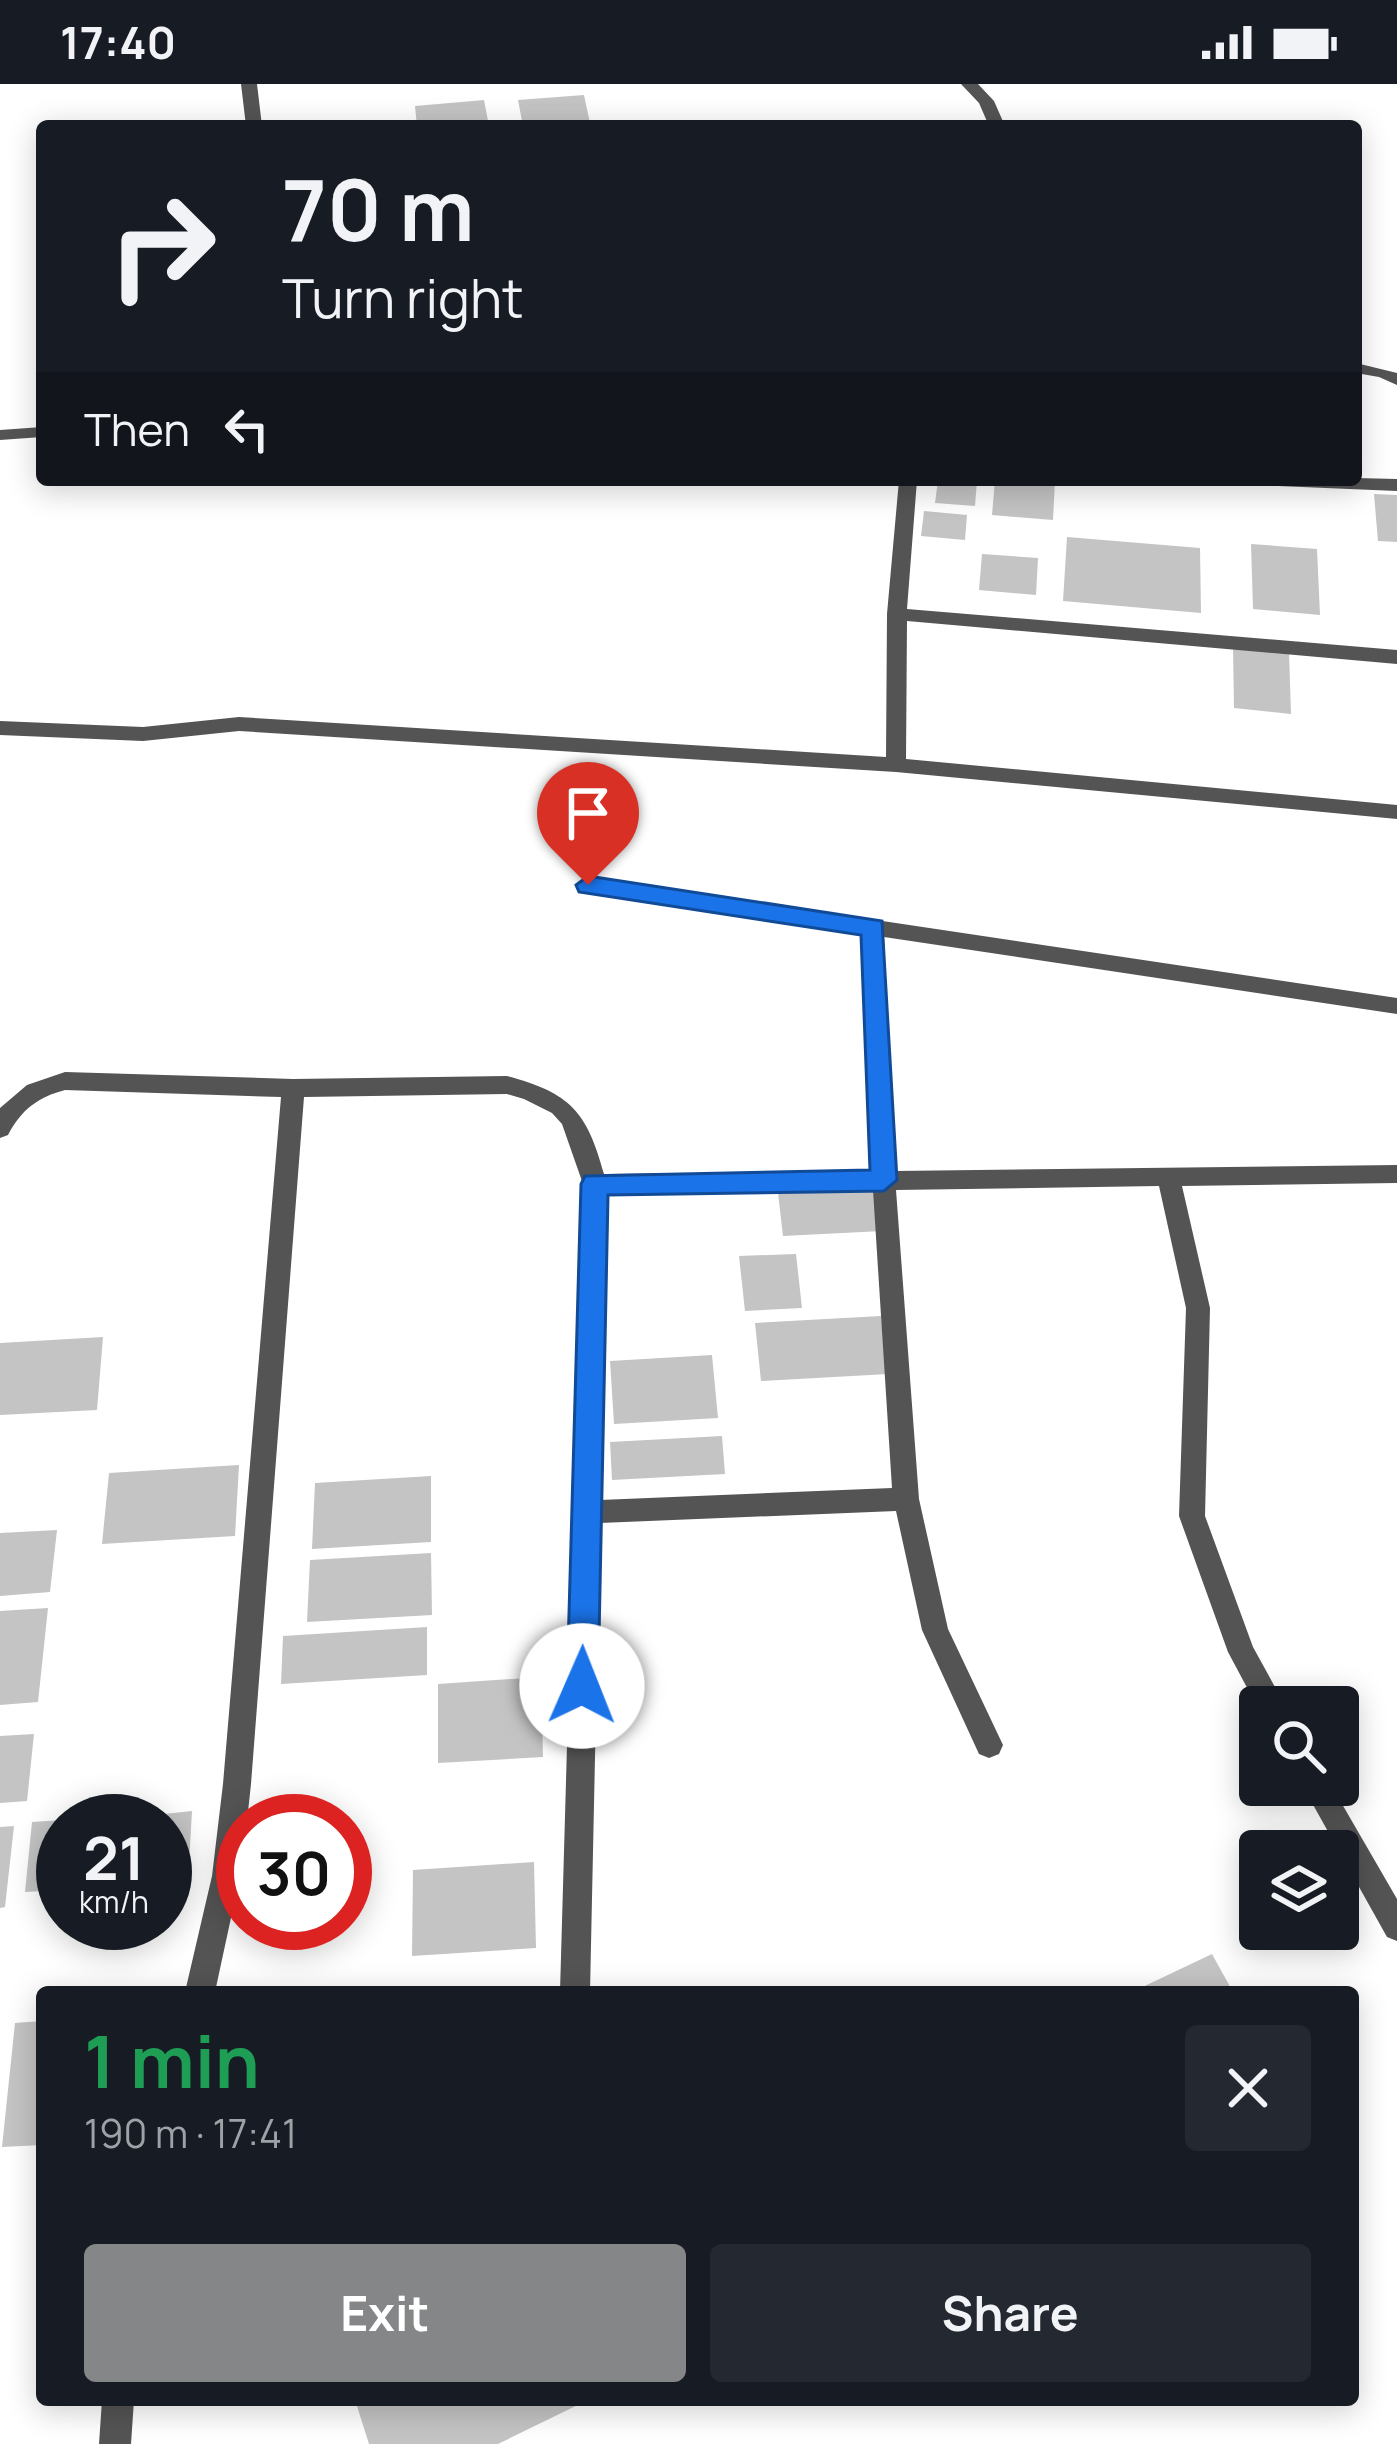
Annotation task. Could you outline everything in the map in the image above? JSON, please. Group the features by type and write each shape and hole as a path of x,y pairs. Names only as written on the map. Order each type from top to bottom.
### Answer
{"street":[{"path":"249,84 253,120"},
{"path":"969,84 986,101 995,120"},
{"path":"1362,369 1384,372 1397,380"},
{"path":"0,435 36,432"},
{"path":"1362,483 1397,484"},
{"path":"896,765 897,614 908,486"},
{"path":"897,614 1397,657"},
{"path":"0,728 143,734 239,724 896,765 1397,812"},
{"path":"588,885 1397,1006"},
{"path":"873,928 906,1498 935,1630 989,1744"},
{"path":"0,1129 23,1098 40,1086 65,1082 293,1088 507,1085 541,1092 569,1112 581,1132 595,1184 574,1986"},
{"path":"201,1986 226,1876 237,1784 293,1088"},
{"path":"595,1184 1397,1174"},
{"path":"1168,1175 1198,1308 1192,1516 1240,1652 1260,1686"},
{"path":"587,1512 906,1498"},
{"path":"1328,1806 1397,1927"},
{"path":"115,2444 118,2406"}],"building":[{"path":"584,95 589,120 522,120 518,100"},
{"path":"484,100 488,120 416,120 415,106"},
{"path":"937,486 977,486 975,506 935,503"},
{"path":"994,486 1055,486 1053,520 992,515"},
{"path":"1374,494 1397,495 1397,542 1378,541"},
{"path":"924,511 967,515 965,540 921,536"},
{"path":"1067,537 1200,548 1201,613 1063,601"},
{"path":"1251,544 1317,549 1320,615 1253,609"},
{"path":"982,554 1038,558 1036,595 979,590"},
{"path":"1233,647 1289,652 1291,714 1234,708"},
{"path":"876,1188 882,1231 783,1236 778,1193"},
{"path":"796,1254 802,1308 745,1311 739,1256"},
{"path":"881,1316 888,1374 761,1381 755,1323"},
{"path":"103,1337 97,1410 0,1415 0,1343"},
{"path":"712,1355 718,1418 614,1424 610,1361"},
{"path":"722,1436 725,1474 612,1480 610,1442"},
{"path":"239,1465 235,1536 102,1544 109,1473"},
{"path":"431,1476 431,1542 312,1549 315,1483"},
{"path":"57,1530 50,1592 0,1596 0,1533"},
{"path":"431,1553 432,1615 307,1622 310,1560"},
{"path":"48,1608 38,1702 0,1705 0,1611"},
{"path":"427,1627 427,1675 281,1684 283,1636"},
{"path":"541,1677 543,1757 438,1763 438,1684"},
{"path":"34,1734 27,1801 0,1803 0,1736"},
{"path":"32,1822 36,1822 36,1891 25,1892"},
{"path":"14,1826 5,1907 0,1908 0,1827"},
{"path":"534,1862 536,1948 412,1956 413,1870"},
{"path":"1212,1954 1230,1986 1145,1986"},
{"path":"36,2021 36,2145 2,2147 15,2023"},
{"path":"357,2406 576,2406 498,2444 369,2444"}],"route":[{"path":"582,1686 595,1184 884,1180 873,928 588,885"}]}
